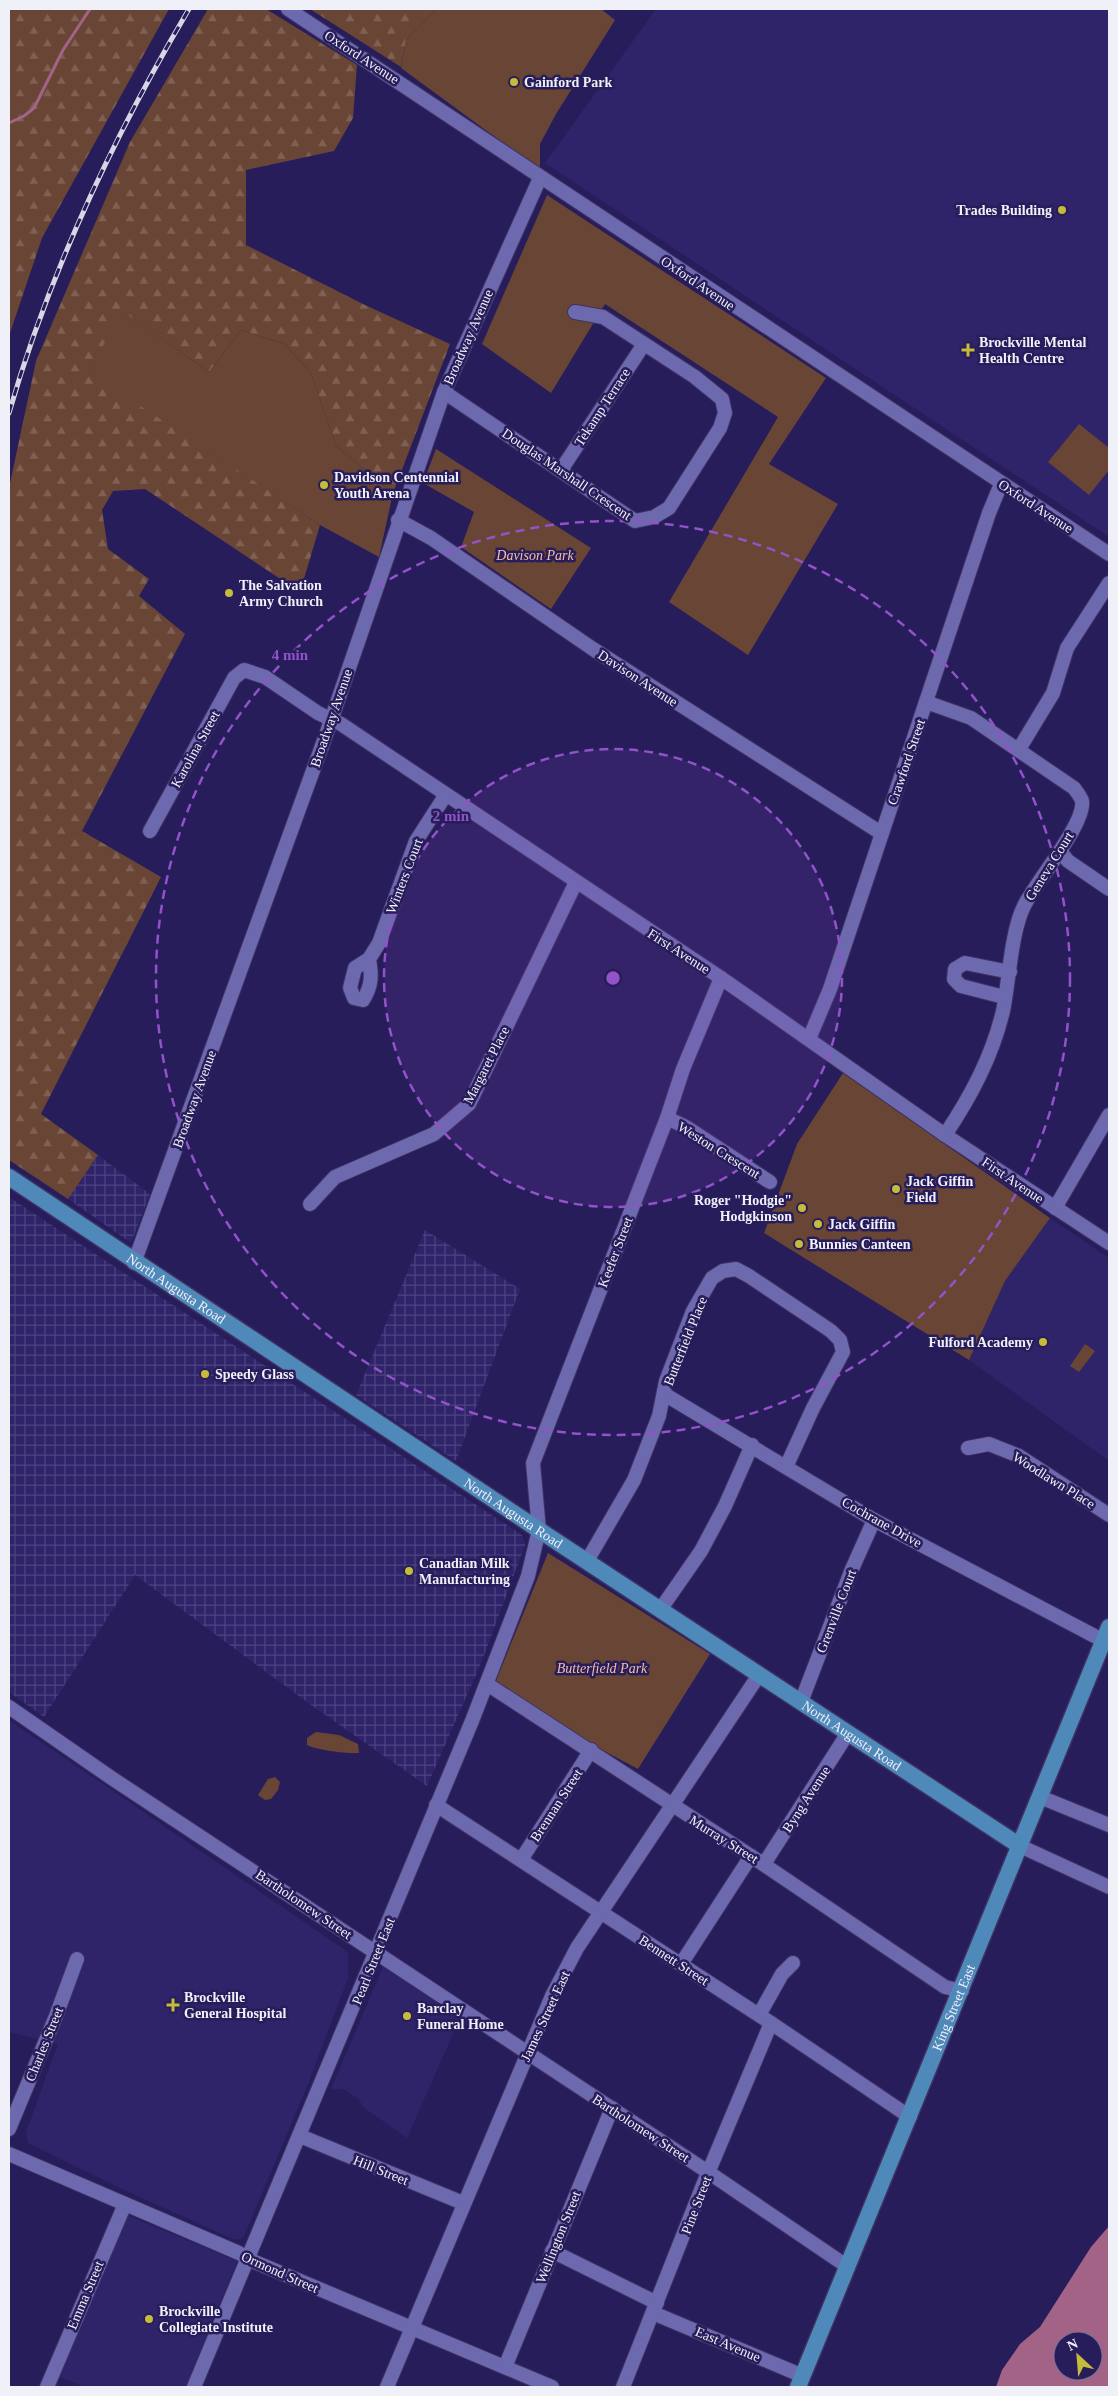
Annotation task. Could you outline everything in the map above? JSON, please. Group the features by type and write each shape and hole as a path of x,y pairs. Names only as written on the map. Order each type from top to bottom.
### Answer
{"main road":[{"name":"North Augusta Road","path":"9,1177 134,1263 1020,1846"},
{"name":"King Street East","path":"800,2382 962,1991 1106,1634"}],"street":[{"name":"Oxford Avenue","path":"288,9 371,62 540,178 1109,554"},
{"name":"Broadway Avenue","path":"134,1263 331,719 398,520 444,392 540,178"},
{"name":"Douglas Marshall Crescent","path":"444,392 636,521 654,517 669,508 720,428 725,413 722,399 695,377 603,317 574,312"},
{"name":"Tekamp Terrace","path":"561,470 644,344"},
{"name":"Crawford Street","path":"809,1040 830,989 989,513 1002,484"},
{"name":"Davison Avenue","path":"398,520 431,538 593,649 881,833"},
{"path":"1019,749 1053,693 1067,648 1109,583"},
{"name":"First Avenue","path":"244,670 266,676 318,713 331,719 721,978 945,1135 1109,1243"},
{"name":"Karolina Street","path":"150,831 234,678 244,670"},
{"name":"Geneva Court","path":"926,702 971,718 1074,788 1082,800 1081,815 1060,851 1031,891 1021,912 1003,1010 984,1071 945,1135"},
{"name":"Winters Court","path":"369,959 379,943 416,841 445,796"},
{"path":"1060,851 1068,861 1109,889"},
{"name":"Margaret Place","path":"310,1204 335,1177 434,1134 468,1104 576,882"},
{"path":"1004,997 961,986 954,979 955,968 965,964 1010,972"},
{"name":"Keefer Street","path":"539,1530 533,1463 667,1118 683,1069 721,978"},
{"path":"1055,1208 1109,1115"},
{"name":"Weston Crescent","path":"667,1118 686,1127 770,1182"},
{"name":"Butterfield Place","path":"587,1561 634,1480 659,1416 666,1381 693,1311 712,1278 723,1271 736,1269 749,1276 831,1331 840,1340 843,1352 813,1408 786,1467"},
{"name":"Cochrane Drive","path":"664,1394 752,1445 874,1520 1106,1634"},
{"name":"Woodlawn Place","path":"968,1448 989,1444 1019,1456 1109,1515"},
{"path":"660,1610 705,1543 725,1506 752,1445"},
{"name":"Grenville Court","path":"801,1702 852,1569 874,1520"},
{"name":"Pearl Street East","path":"194,2387 487,1684 528,1576 539,1530"},
{"name":"James Street East","path":"387,2387 463,2203 552,1996 577,1948 759,1675"},
{"name":"Murray Street","path":"487,1684 764,1864 946,1987 962,1991"},
{"name":"Bartholomew Street","path":"9,1707 113,1779 527,2054 612,2108 848,2267"},
{"name":"Byng Avenue","path":"764,1864 848,1733"},
{"name":"Brennan Street","path":"521,1860 591,1750"},
{"path":"1040,1797 1109,1824"},
{"name":"Bennett Street","path":"436,1805 759,2015 910,2117"},
{"path":"1020,1846 1109,1887"},
{"path":"681,1964 751,1856"},
{"name":"Charles Street","path":"9,2129 56,2016 77,1959"},
{"path":"759,2015 782,1974 792,1963"},
{"name":"Pine Street","path":"623,2387 708,2172 771,2023"},
{"name":"Wellington Street","path":"505,2367 612,2108"},
{"name":"Hill Street","path":"300,2136 463,2203"},
{"name":"Ormond Street","path":"9,2154 246,2259 552,2387"},
{"name":"Emma Street","path":"46,2387 125,2204"},
{"name":"East Avenue","path":"552,2251 655,2308 800,2382"}],"shaded area":[{"name":"Brockville Mental Health Centre","path":"656,9 1109,9 1109,537 545,163"},
{"path":"98,1155 150,1194 131,1243 68,1199"},
{"path":"9,1197 522,1535 525,1545 482,1661 427,1786 311,1705 135,1575 44,1717 9,1692"},
{"name":"Fulford Academy","path":"1050,1218 1109,1258 1109,1461 969,1360 1005,1281"},
{"path":"425,1230 520,1289 456,1461 356,1395"},
{"name":"Brockville General Hospital","path":"9,1720 348,1952 348,1978 306,2089 244,2236 240,2239 235,2240 122,2189 28,2143 26,2132 58,2044 9,2032"},
{"path":"383,1967 460,2018 407,2138 363,2107 359,2099 343,2089 331,2089"},
{"name":"Brockville Collegiate Institute","path":"127,2215 237,2261 186,2387 84,2387 60,2377"},
{"path":"1109,2226 1109,2387 996,2387 1002,2370 1020,2344 1040,2327 1091,2247"}],"green space":[{"path":"9,9 169,9 42,238 9,336"},
{"path":"208,9 266,9 357,65 353,118 334,151 246,170 246,245 365,305 450,344 393,493 336,446 311,373 285,344 241,330 209,372 122,311 89,372 320,525 300,592 145,489 113,491 102,510 108,549 149,579 139,596 185,634 82,831 161,877 41,1114 98,1155 68,1199 9,1160 9,488 36,361 130,142"},
{"path":"310,9 437,9 406,40 401,67"},
{"path":"437,9 601,9 615,20 556,114 540,144 540,170 401,68 406,40"},
{"path":"547,195 826,378 769,464 838,504 748,655 669,602 778,417 605,304 551,393 482,344"},
{"path":"121,310 209,372 241,330 285,344 311,373 336,446 393,493 379,557 320,525 88,373"},
{"path":"1079,424 1109,448 1109,470 1089,495 1048,462"},
{"name":"Davison Park","path":"436,449 591,548 551,609 461,547 474,512 423,483"},
{"path":"843,1073 1050,1218 1005,1281 969,1360 764,1233 797,1144"},
{"path":"1085,1344 1095,1351 1079,1372 1070,1366"},
{"name":"Butterfield Park","path":"548,1553 710,1654 638,1769 591,1744 495,1683"},
{"path":"316,1732 339,1735 358,1744 359,1753 332,1751 307,1745 307,1738"},
{"path":"275,1777 280,1782 278,1790 271,1799 265,1800 258,1795 268,1779"}],"waterway":[{"path":"9,123 24,116 34,108 63,50 90,9"}],"railway":[{"path":"9,413 44,307 86,205 135,106 189,9"}],"place":[{"name":"Gainford Park","path":"514,82"},
{"name":"Trades Building","path":"1062,210"},
{"name":"Brockville Mental Health Centre","path":"968,350"},
{"name":"Davidson Centennial Youth Arena","path":"324,485"},
{"name":"The Salvation Army Church","path":"229,593"},
{"name":"Jack Giffin Field","path":"896,1189"},
{"name":"Roger \"Hodgie\" Hodgkinson","path":"802,1208"},
{"name":"Jack Giffin","path":"818,1224"},
{"name":"Bunnies Canteen","path":"799,1244"},
{"name":"Fulford Academy","path":"1043,1342"},
{"name":"Speedy Glass","path":"205,1374"},
{"name":"Canadian Milk Manufacturing","path":"409,1571"},
{"name":"Brockville General Hospital","path":"173,2005"},
{"name":"Barclay Funeral Home","path":"407,2016"},
{"name":"Brockville Collegiate Institute","path":"149,2319"}]}
